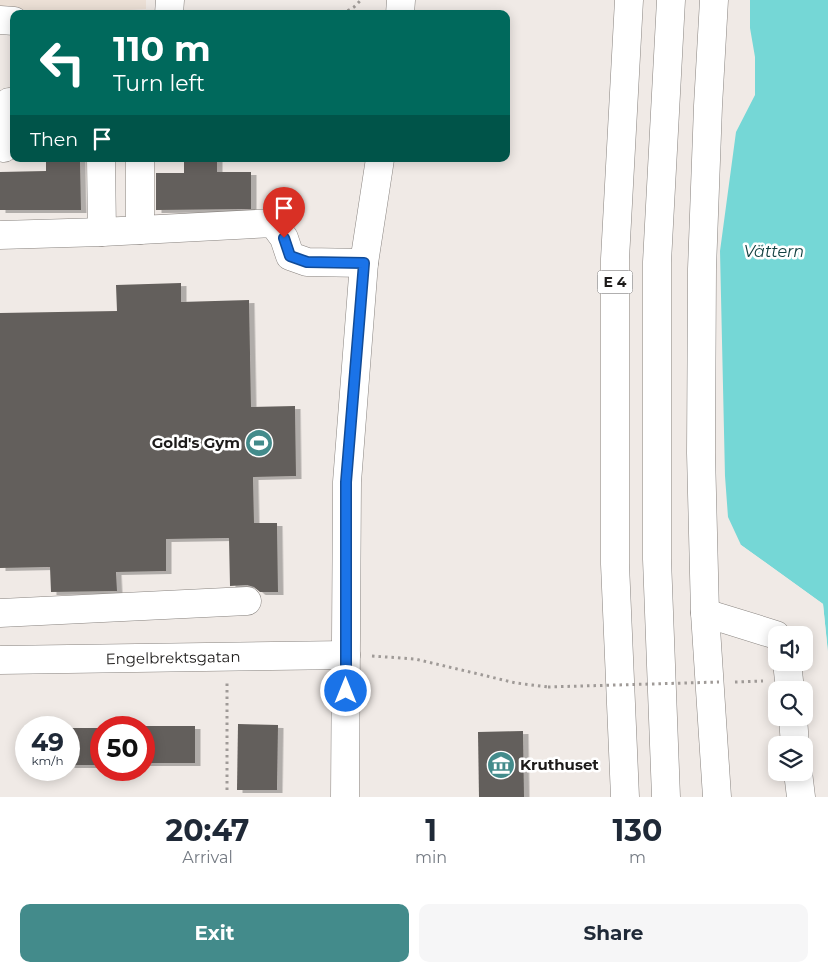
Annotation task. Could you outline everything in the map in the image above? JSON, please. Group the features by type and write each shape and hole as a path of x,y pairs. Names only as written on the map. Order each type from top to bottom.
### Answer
{"main road":[{"name":"E 4","path":"625,797 615,564 615,259 629,0"},
{"path":"666,797 657,559 657,262 671,0"},
{"path":"714,0 702,268 701,452 705,613 717,797"},
{"path":"4,148 10,102"},
{"path":"101,162 102,232"},
{"path":"140,162 140,230"},
{"path":"344,797 357,656 346,482 364,263 380,162"},
{"path":"0,236 273,223 284,238 290,256 307,262 364,263"},
{"path":"0,613 247,600"},
{"path":"705,613 768,633"},
{"name":"Engelbrektsgatan","path":"0,660 357,656"},
{"path":"799,781 800,797"}],"path":[{"path":"349,10 361,0"},
{"path":"357,656 416,659 548,688 719,682"},
{"path":"227,790 228,658"},
{"path":"730,682 755,681"}],"shaded area":[{"path":"0,0 146,0 146,9 10,10 10,15 0,17"}],"water":[{"name":"Vättern","path":"750,0 828,0 828,652 823,604 741,545 728,517 725,476 720,251 736,132 755,95 755,57 750,28"}],"pier":[{"path":"741,545 823,604 828,654 826,652 820,605 741,548"}],"building":[{"path":"46,162 80,162 81,210 0,210 0,172 46,171"},
{"path":"184,162 217,162 217,172 251,172 251,209 156,210 156,173 184,173"},
{"path":"181,283 181,302 249,300 251,407 295,406 296,476 253,477 254,523 277,523 278,592 260,592 254,587 247,585 230,586 229,538 166,539 166,571 116,572 117,591 51,592 50,567 0,568 0,313 117,311 116,285"},
{"path":"238,724 278,725 277,790 237,790"},
{"path":"155,726 195,726 195,763 155,763"},
{"path":"80,728 90,728 90,765 80,765"},
{"name":"Kruthuset","path":"523,731 524,797 479,797 478,732"}],"place":[{"name":"Gold's Gym","path":"259,443"},
{"name":"Kruthuset","path":"501,765"}],"route":[{"path":"284,238 290,256 307,262 364,263 346,482 346,691"}]}
